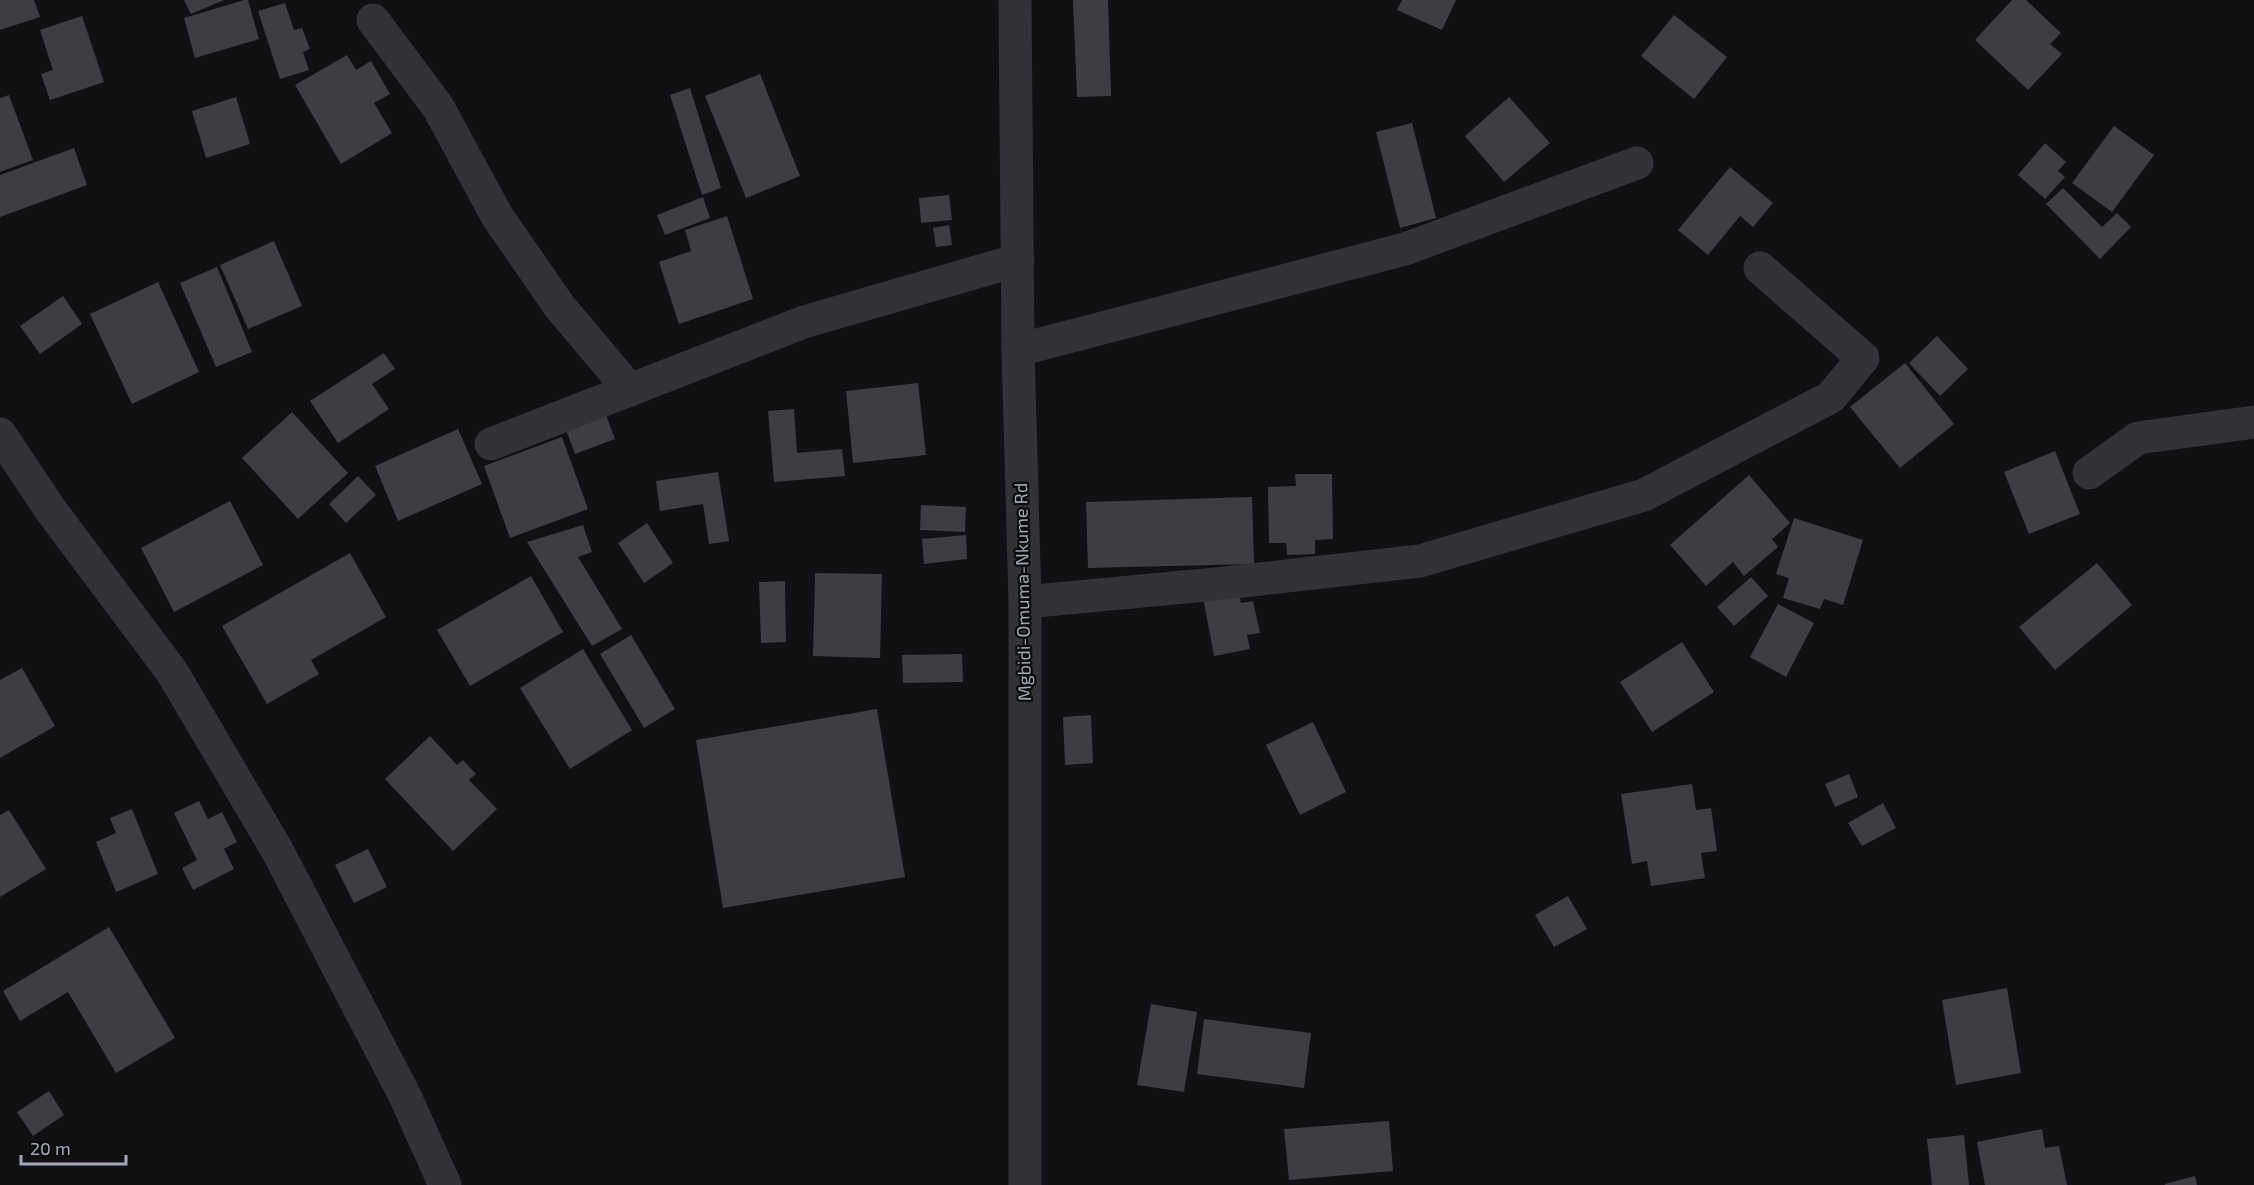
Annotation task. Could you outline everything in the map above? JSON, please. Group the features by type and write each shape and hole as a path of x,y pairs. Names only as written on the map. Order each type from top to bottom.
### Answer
{"street":[{"name":"Mgbidi-Omuma-Nkume Rd","path":"1015,0 1018,350 1025,602 1025,1185"},
{"path":"373,20 438,108 497,216 560,307 630,390"},
{"path":"1018,350 1405,249 1637,163"},
{"path":"491,444 804,322 1018,260"},
{"path":"1025,602 1216,584 1420,561 1644,495 1831,397 1863,358 1760,268"},
{"path":"2089,472 2138,438 2254,422"},
{"path":"0,434 50,509 172,672 190,701 277,850 405,1096 445,1185"}],"building":[{"path":"0,0 34,0 40,17 0,30"},
{"path":"184,0 224,0 191,14"},
{"path":"248,0 259,39 195,58 184,18"},
{"path":"1073,0 1108,0 1111,96 1077,97"},
{"path":"1402,0 1456,0 1442,30 1397,10"},
{"path":"2012,0 2026,0 2061,33 2050,44 2062,54 2028,90 1975,40"},
{"path":"285,3 294,30 302,28 310,49 303,52 309,70 280,79 258,11"},
{"path":"1674,15 1727,57 1694,99 1641,56"},
{"path":"82,16 104,82 50,100 41,74 53,70 40,30"},
{"path":"347,55 356,70 371,61 390,94 374,103 392,133 341,164 295,85"},
{"path":"760,74 800,176 746,198 705,96"},
{"path":"690,88 721,188 702,195 670,95"},
{"path":"9,95 33,160 0,172 0,98"},
{"path":"236,97 250,144 206,158 192,111"},
{"path":"1509,97 1550,143 1504,182 1465,136"},
{"path":"1412,123 1436,218 1400,228 1376,132"},
{"path":"2114,126 2154,155 2112,212 2072,183"},
{"path":"2045,143 2066,162 2058,171 2065,177 2045,199 2018,175"},
{"path":"74,148 87,185 0,217 0,175"},
{"path":"1730,167 1773,203 1753,227 1740,216 1708,255 1678,230"},
{"path":"2063,188 2102,227 2117,213 2131,227 2100,259 2046,204"},
{"path":"949,195 952,220 921,223 919,198"},
{"path":"703,197 710,218 665,235 657,215"},
{"path":"727,216 753,299 679,324 659,262 691,251 685,230"},
{"path":"949,225 952,245 936,247 933,228"},
{"path":"274,241 302,306 248,329 220,265"},
{"path":"217,267 252,352 216,367 180,283"},
{"path":"158,282 199,372 132,404 90,314"},
{"path":"63,296 82,324 40,354 20,326"},
{"path":"1937,336 1968,369 1940,396 1909,363"},
{"path":"384,353 395,369 372,384 389,409 338,443 310,401"},
{"path":"1905,363 1954,424 1900,468 1850,407"},
{"path":"918,383 926,455 853,463 846,391"},
{"path":"794,409 797,453 842,449 845,476 774,482 768,411"},
{"path":"292,412 348,473 298,519 242,458"},
{"path":"606,415 615,439 575,454 566,430"},
{"path":"458,429 482,484 398,521 375,466"},
{"path":"562,437 588,509 510,538 484,466"},
{"path":"2055,451 2080,514 2029,534 2004,472"},
{"path":"718,472 729,541 709,544 703,504 660,511 656,481"},
{"path":"1295,474 1332,474 1333,539 1315,540 1315,554 1287,555 1286,543 1269,543 1268,487 1296,486"},
{"path":"1749,475 1790,523 1772,539 1778,547 1744,576 1733,562 1706,586 1670,545"},
{"path":"358,476 376,495 346,523 329,504"},
{"path":"1252,497 1254,564 1088,568 1086,502"},
{"path":"230,501 263,565 174,612 141,548"},
{"path":"921,505 966,507 965,532 920,530"},
{"path":"1794,518 1863,540 1843,605 1824,599 1820,609 1783,598 1789,578 1776,574"},
{"path":"647,523 673,563 644,583 618,543"},
{"path":"583,525 592,552 578,557 622,629 592,646 527,542"},
{"path":"966,535 967,559 924,564 922,539"},
{"path":"350,553 386,617 311,660 319,674 267,704 222,626"},
{"path":"2097,563 2132,605 2055,670 2019,627"},
{"path":"815,573 882,574 880,658 813,656"},
{"path":"531,576 563,632 470,686 437,630"},
{"path":"1751,577 1768,596 1734,626 1717,607"},
{"path":"785,581 786,642 761,643 759,582"},
{"path":"1238,590 1241,603 1253,601 1260,633 1247,635 1250,649 1214,656 1203,597"},
{"path":"1778,604 1814,623 1786,677 1750,657"},
{"path":"631,635 675,709 644,728 600,654"},
{"path":"1682,642 1714,692 1652,732 1620,682"},
{"path":"583,649 632,730 570,769 520,688"},
{"path":"962,654 963,682 903,683 902,655"},
{"path":"22,668 55,726 0,758 0,680"},
{"path":"877,709 905,877 723,908 696,740"},
{"path":"1091,715 1093,763 1065,765 1063,717"},
{"path":"1313,722 1346,792 1300,815 1266,745"},
{"path":"430,736 457,765 463,760 476,774 469,780 497,809 453,851 385,779"},
{"path":"1849,774 1858,797 1835,807 1825,784"},
{"path":"1692,784 1696,810 1711,808 1717,851 1701,853 1705,878 1651,886 1647,861 1632,864 1621,794"},
{"path":"199,801 208,819 222,812 237,842 224,849 234,869 193,890 182,868 197,860 174,813"},
{"path":"1883,803 1896,828 1862,846 1848,823"},
{"path":"132,809 158,874 116,892 96,842 116,833 110,818"},
{"path":"9,810 46,869 0,897 0,815"},
{"path":"368,849 387,887 354,903 335,865"},
{"path":"1568,896 1587,929 1554,947 1535,915"},
{"path":"109,927 175,1038 116,1073 68,992 20,1021 3,991"},
{"path":"2007,988 2021,1073 1956,1085 1942,1000"},
{"path":"1151,1004 1197,1012 1184,1092 1137,1085"},
{"path":"1204,1019 1311,1033 1304,1088 1197,1074"},
{"path":"49,1091 64,1115 33,1136 17,1112"},
{"path":"1389,1121 1393,1171 1289,1180 1284,1129"},
{"path":"2042,1129 2045,1148 2059,1146 2067,1185 1985,1185 1977,1142"},
{"path":"1964,1135 1969,1185 1932,1185 1927,1139"},
{"path":"2195,1176 2197,1185 2165,1185 2165,1184"}]}
